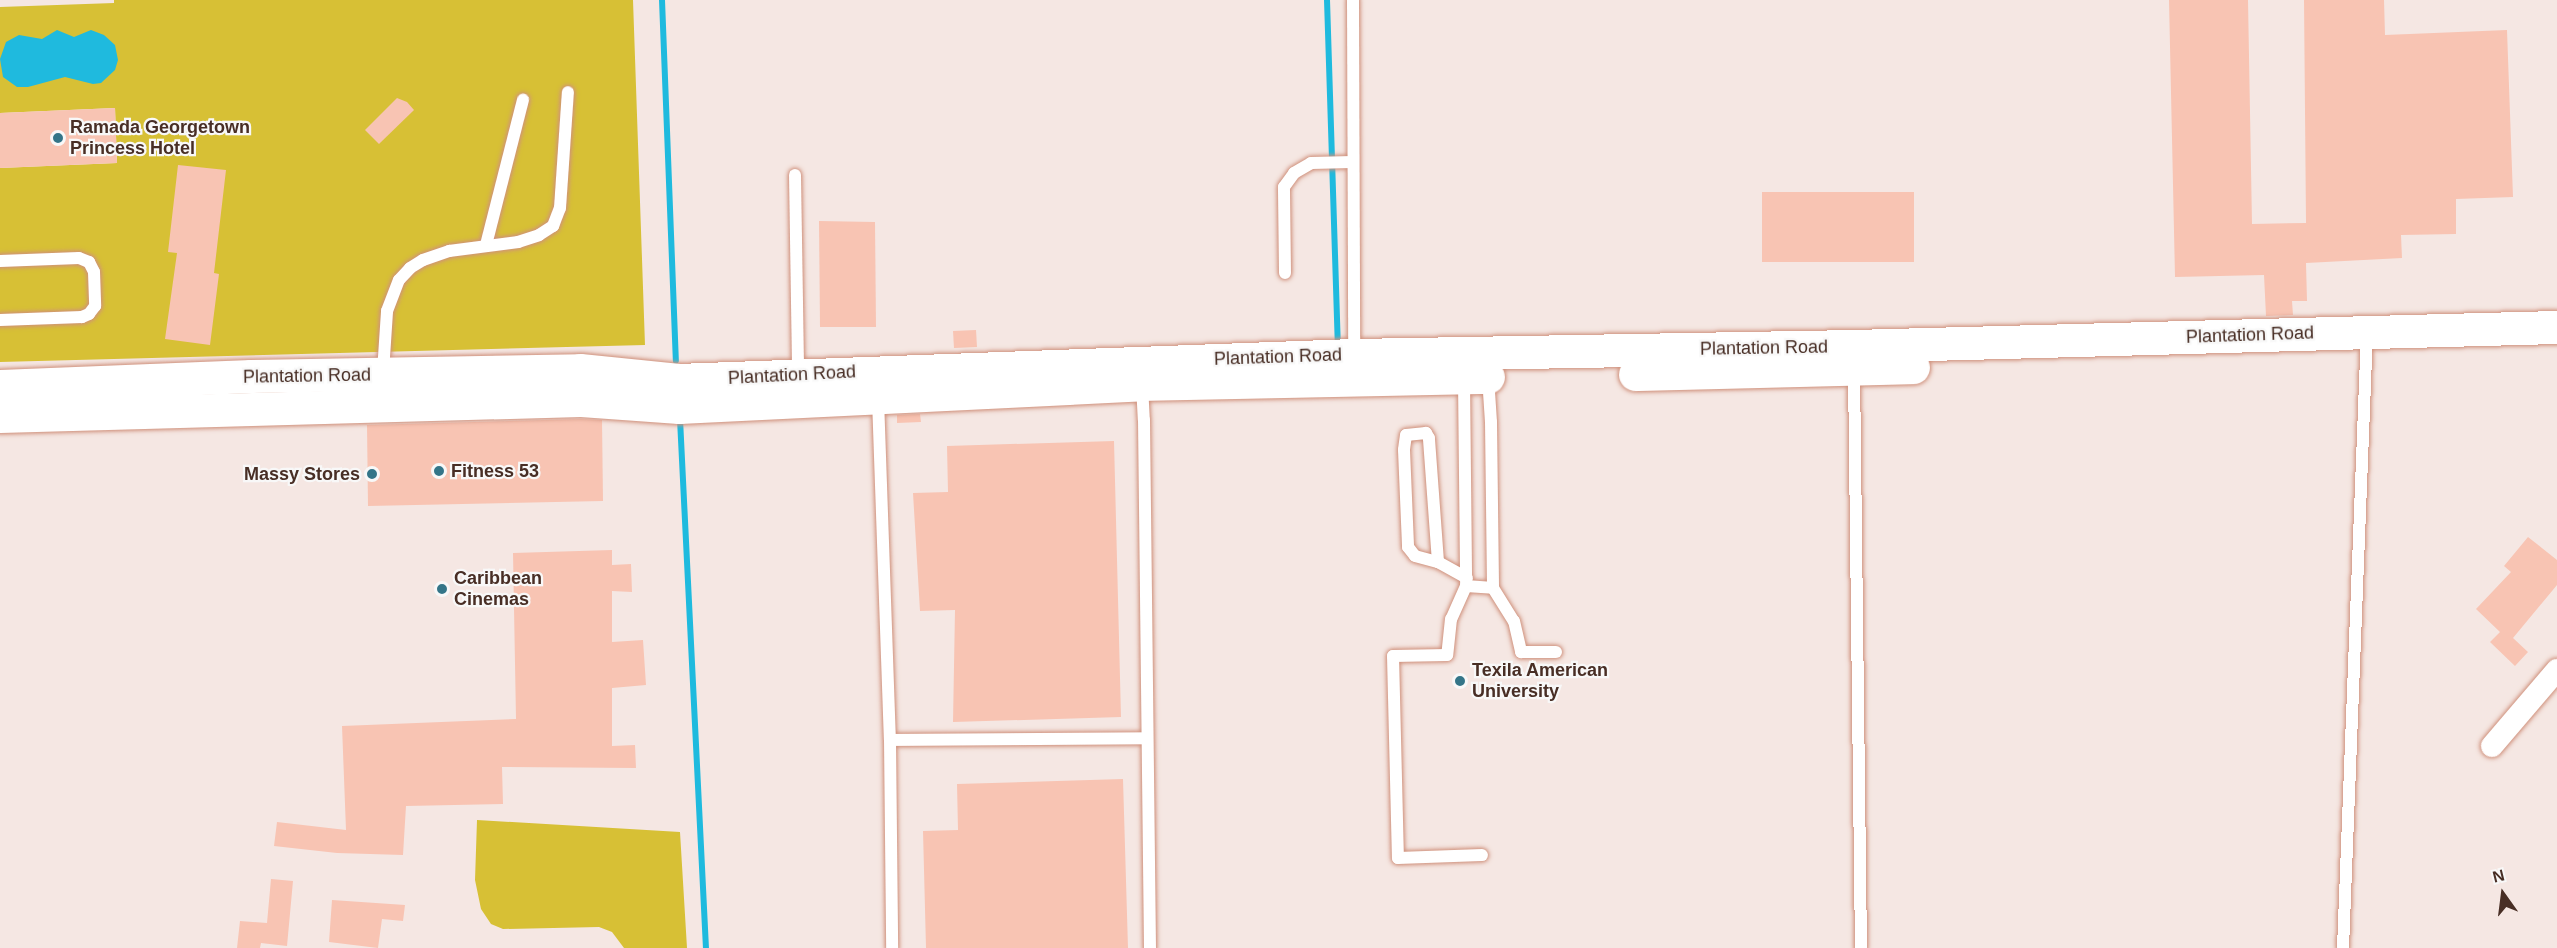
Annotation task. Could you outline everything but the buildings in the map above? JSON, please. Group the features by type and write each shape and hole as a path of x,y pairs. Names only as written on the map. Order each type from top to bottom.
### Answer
{"street":[{"name":"Plantation Road","path":"0,386 251,376 580,370 678,380 798,374 1141,373 1854,358 2367,342 2557,327"},
{"name":"Plantation Road","path":"2367,342 2557,350"},
{"name":"Plantation Road","path":"0,416 581,400 679,407 878,398 1354,355 1475,366"},
{"path":"2492,746 2557,670"}],"lane":[{"path":"1353,0 1354,355"},
{"path":"383,375 387,311 399,280 410,268 423,260 486,245 519,242 539,235 553,226 560,208 568,92"},
{"path":"486,245 523,100"},
{"path":"1285,273 1284,187 1294,173 1311,163 1352,162"},
{"path":"795,175 798,374"},
{"path":"0,261 79,258 89,262 94,273 94,306 89,314 82,317 0,320"},
{"path":"2343,948 2367,342"},
{"path":"1854,358 1861,948"},
{"path":"1475,366 1467,582 1451,619 1447,655 1393,656 1398,858 1482,855"},
{"path":"1475,366 1491,422 1494,588 1514,621 1521,652 1556,652"},
{"path":"1141,373 1144,420 1150,948"},
{"path":"878,398 890,740 891,948"},
{"path":"1438,562 1429,438 1426,433 1406,435 1404,450 1408,547 1415,556 1438,562 1467,582 1494,588"},
{"path":"890,740 1146,738"}],"shaded area":[{"path":"114,0 633,0 645,345 0,362 0,168 117,163 115,108 0,113 0,7 114,3"},
{"path":"477,820 680,832 687,948 624,948 612,932 599,927 503,929 491,924 481,909 475,880"}],"water":[{"path":"57,30 74,37 91,30 104,35 115,45 118,60 115,70 101,83 93,84 65,77 28,87 17,87 3,77 0,59 6,42 19,35 42,39"}],"waterway":[{"path":"662,0 676,361"},
{"path":"1327,0 1338,347"},
{"path":"680,419 706,948"}],"place":[{"name":"Ramada Georgetown Princess Hotel","path":"58,138"},
{"name":"Fitness 53","path":"439,471"},
{"name":"Massy Stores","path":"372,474"},
{"name":"Caribbean Cinemas","path":"442,589"},
{"name":"Texila American University","path":"1460,681"}]}
